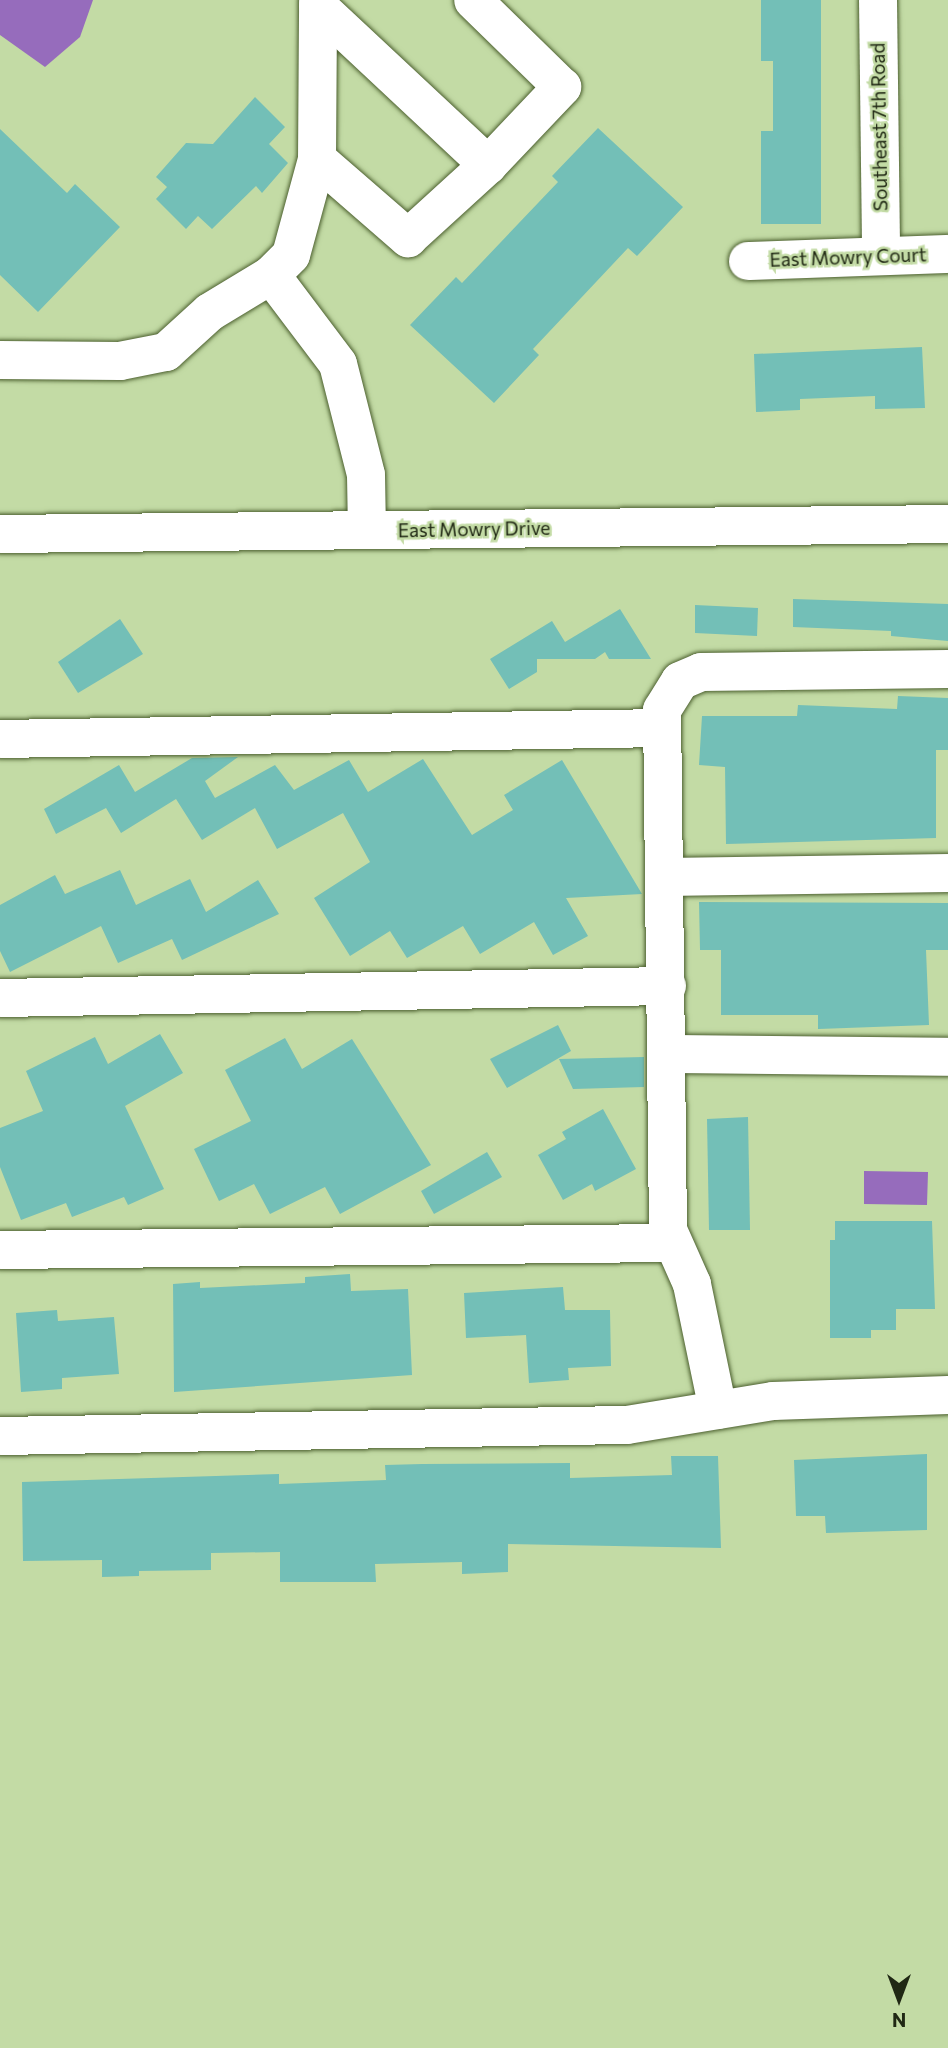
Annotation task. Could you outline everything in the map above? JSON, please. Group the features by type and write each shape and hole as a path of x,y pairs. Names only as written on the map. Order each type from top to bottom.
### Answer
{"street":[{"path":"317,159 408,238 488,165 562,87 473,0"},
{"name":"Southeast 7th Road","path":"878,0 881,255"},
{"path":"318,3 488,165"},
{"path":"0,360 120,361 166,352 210,312 271,275 291,255 317,159 318,3"},
{"name":"East Mowry Court","path":"748,261 948,254"},
{"path":"271,275 338,365 366,475 367,530"},
{"name":"East Mowry Drive","path":"0,534 948,524"},
{"path":"719,1410 692,1284 672,1242 667,1215 669,1054 661,728 672,688 701,673 948,669"},
{"path":"0,739 661,728"},
{"path":"666,877 948,873"},
{"path":"0,998 667,986"},
{"path":"669,1054 948,1057"},
{"path":"0,1250 672,1242"},
{"path":"0,1436 627,1425 814,1398 948,1395"}],"shaded area":[{"path":"0,0 93,0 80,37 45,67 0,35"},
{"path":"864,1171 928,1172 927,1205 864,1204"}],"building":[{"path":"761,0 821,0 821,224 761,224 761,131 773,131 773,61 761,61"},
{"path":"255,97 285,127 269,144 288,163 262,193 256,186 212,229 198,216 186,229 156,199 167,187 156,177 186,143 213,144"},
{"path":"598,128 683,207 637,256 628,248 533,349 539,355 494,403 410,325 456,277 462,283 558,182 552,176"},
{"path":"0,129 67,193 75,184 120,227 38,312 0,275"},
{"path":"922,347 925,408 875,409 875,396 800,399 800,410 756,412 754,354"},
{"path":"793,599 948,604 948,641 891,636 891,631 793,627"},
{"path":"695,605 758,608 757,636 695,633"},
{"path":"620,609 651,659 609,659 605,652 595,659 537,659 537,672 509,689 490,659 552,621 565,642"},
{"path":"120,619 143,654 78,693 58,662"},
{"path":"898,696 948,698 948,750 936,750 936,838 726,844 725,767 699,765 702,716 797,716 798,705 897,709"},
{"path":"238,757 205,781 215,798 275,765 294,790 349,760 368,792 423,759 472,835 513,810 504,795 562,760 642,894 566,898 588,936 553,955 534,922 480,954 463,926 407,958 390,931 350,956 314,898 370,862 343,813 277,849 255,808 202,840 176,799 121,833 106,808 56,834 44,809 119,765 135,792 192,758"},
{"path":"120,870 136,905 190,879 206,912 258,880 279,914 182,960 172,939 118,963 101,926 10,972 0,951 0,905 55,875 65,894"},
{"path":"699,902 948,903 948,950 926,950 929,1025 818,1029 818,1015 721,1015 721,950 700,950"},
{"path":"558,1025 571,1051 507,1088 490,1059"},
{"path":"160,1034 183,1073 125,1106 164,1189 128,1205 124,1197 72,1217 66,1203 21,1220 0,1167 0,1128 43,1111 26,1071 95,1037 108,1064"},
{"path":"285,1038 302,1069 352,1039 431,1165 340,1214 325,1187 270,1214 254,1184 219,1201 194,1149 251,1121 225,1070"},
{"path":"644,1057 644,1087 573,1089 559,1059"},
{"path":"603,1109 636,1169 595,1191 592,1184 563,1200 538,1155 566,1139 562,1132"},
{"path":"748,1117 750,1230 709,1230 707,1119"},
{"path":"487,1152 502,1177 434,1214 421,1191"},
{"path":"835,1221 932,1221 935,1309 896,1309 896,1330 871,1330 871,1338 830,1338 830,1240 835,1240"},
{"path":"350,1274 351,1291 408,1289 412,1375 174,1392 173,1284 200,1282 200,1288 305,1283 305,1277"},
{"path":"563,1287 565,1310 610,1310 611,1366 568,1368 569,1380 529,1383 526,1335 466,1338 464,1293"},
{"path":"57,1310 58,1321 114,1317 119,1374 62,1378 62,1389 21,1392 16,1313"},
{"path":"927,1454 927,1530 826,1533 825,1516 796,1516 794,1460"},
{"path":"671,1456 718,1456 721,1548 508,1544 508,1572 462,1574 462,1562 375,1564 376,1582 280,1582 280,1552 211,1553 211,1570 139,1571 139,1576 102,1577 102,1560 23,1561 22,1482 279,1474 279,1484 386,1480 385,1465 422,1464 570,1463 570,1478 672,1475"}]}
